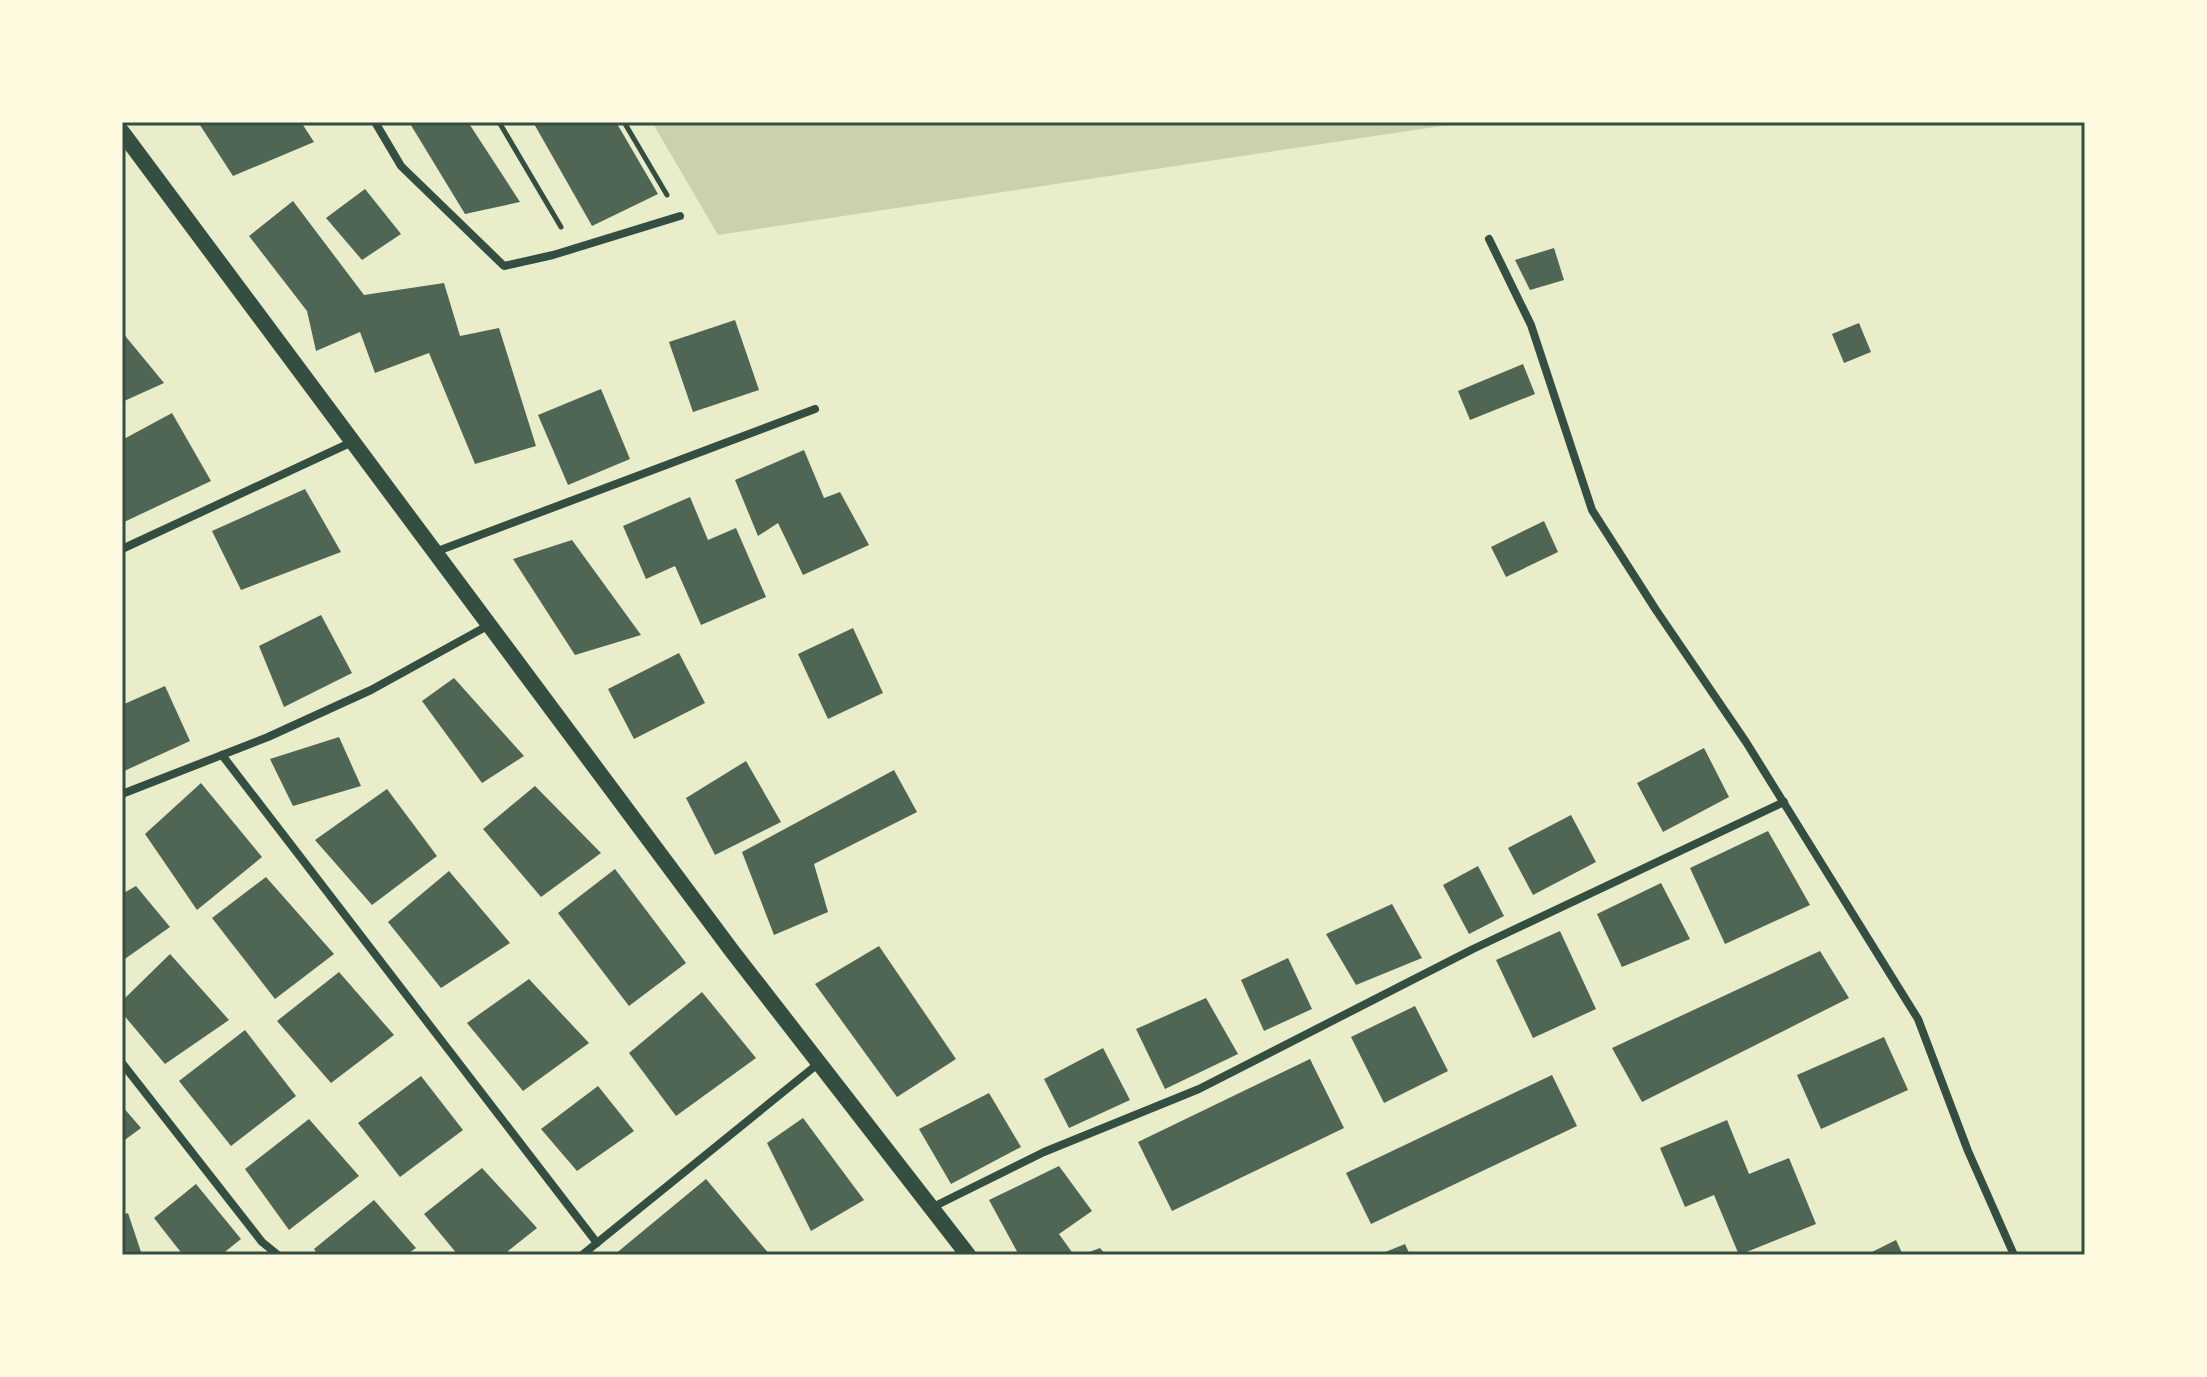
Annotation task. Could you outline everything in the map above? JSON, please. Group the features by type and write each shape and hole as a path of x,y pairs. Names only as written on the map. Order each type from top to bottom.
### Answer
{"main road":[{"path":"122,132 732,951 968,1255"}],"street":[{"path":"375,122 401,166 504,266 553,255 680,216"},
{"path":"1489,239 1531,325 1592,510 1784,802 1918,1019 1968,1151 2014,1255"},
{"path":"435,552 815,409"},
{"path":"122,549 352,442"},
{"path":"122,794 268,737 371,690 489,625"},
{"path":"222,755 597,1243"},
{"path":"931,1208 1044,1152 1199,1089 1473,949 1784,802"},
{"path":"122,1063 262,1242 278,1255"},
{"path":"582,1255 819,1063"}],"path":[{"path":"499,122 574,249"},
{"path":"624,122 680,216"}],"green space":[{"path":"652,122 1468,122 718,235"}],"building":[{"path":"198,122 301,122 314,142 233,176"},
{"path":"409,122 468,122 520,202 465,214"},
{"path":"533,122 616,122 658,194 592,226"},
{"path":"365,189 401,234 362,260 326,218"},
{"path":"293,201 364,295 444,283 460,336 499,328 536,446 475,464 429,353 375,373 360,332 316,351 307,311 249,236"},
{"path":"1554,248 1564,280 1530,290 1515,260"},
{"path":"735,320 759,390 693,412 669,342"},
{"path":"1859,323 1871,352 1844,363 1832,334"},
{"path":"122,332 164,383 122,402"},
{"path":"1523,364 1535,394 1470,420 1458,391"},
{"path":"601,389 630,459 568,485 538,415"},
{"path":"172,413 211,481 122,523 122,440"},
{"path":"804,450 824,498 840,492 869,545 803,575 778,523 758,536 735,480"},
{"path":"305,489 341,552 241,590 212,531"},
{"path":"690,497 708,540 736,528 766,597 701,625 675,566 646,579 623,526"},
{"path":"1544,521 1558,552 1506,577 1491,547"},
{"path":"572,540 641,635 575,655 513,559"},
{"path":"321,615 352,673 284,707 259,646"},
{"path":"853,628 883,693 828,719 798,654"},
{"path":"679,653 705,703 634,739 608,689"},
{"path":"454,678 524,756 482,783 422,701"},
{"path":"165,686 190,741 122,772 122,705"},
{"path":"339,737 361,786 293,806 270,759"},
{"path":"1704,748 1729,797 1663,832 1637,783"},
{"path":"746,761 781,822 715,855 686,798"},
{"path":"894,770 917,812 814,864 828,912 774,935 742,852"},
{"path":"201,783 262,857 197,910 145,834"},
{"path":"535,786 601,853 541,897 483,829"},
{"path":"387,789 437,856 372,905 315,840"},
{"path":"1571,815 1596,862 1533,895 1508,848"},
{"path":"1768,831 1810,905 1725,944 1690,868"},
{"path":"1478,866 1504,916 1469,934 1443,885"},
{"path":"615,869 686,963 629,1006 558,913"},
{"path":"449,871 510,943 441,988 388,922"},
{"path":"266,877 334,954 275,999 212,918"},
{"path":"1661,883 1690,939 1622,967 1597,914"},
{"path":"136,886 170,927 122,961 122,894"},
{"path":"1392,904 1422,958 1356,985 1326,934"},
{"path":"1560,931 1596,1009 1533,1038 1496,960"},
{"path":"879,946 956,1059 897,1097 815,984"},
{"path":"1820,951 1849,998 1642,1102 1612,1048"},
{"path":"170,954 229,1020 165,1064 122,1013 122,1001"},
{"path":"1288,958 1312,1009 1264,1031 1241,980"},
{"path":"339,972 394,1035 331,1083 277,1021"},
{"path":"529,979 589,1043 523,1091 467,1023"},
{"path":"702,992 756,1058 676,1116 629,1053"},
{"path":"1206,998 1238,1054 1165,1089 1136,1029"},
{"path":"1415,1006 1448,1071 1384,1103 1351,1037"},
{"path":"245,1030 296,1096 231,1146 179,1081"},
{"path":"1884,1037 1908,1090 1821,1129 1797,1075"},
{"path":"1103,1048 1130,1100 1069,1128 1044,1079"},
{"path":"1310,1059 1344,1128 1172,1211 1138,1142"},
{"path":"1552,1075 1577,1126 1371,1224 1346,1173"},
{"path":"421,1076 463,1130 400,1177 358,1123"},
{"path":"598,1086 634,1131 577,1171 541,1129"},
{"path":"989,1093 1021,1147 951,1184 919,1129"},
{"path":"122,1106 141,1128 122,1142"},
{"path":"803,1118 864,1200 811,1231 767,1143"},
{"path":"309,1119 359,1176 289,1230 245,1169"},
{"path":"1727,1120 1749,1174 1789,1158 1816,1224 1739,1255 1714,1195 1685,1207 1660,1148"},
{"path":"1059,1166 1092,1211 1059,1234 1074,1255 1019,1255 989,1200"},
{"path":"482,1168 537,1228 503,1255 458,1255 424,1214"},
{"path":"706,1179 770,1255 614,1255"},
{"path":"196,1184 241,1239 221,1255 183,1255 154,1218"},
{"path":"374,1200 416,1248 406,1255 318,1255 314,1249"},
{"path":"128,1213 142,1255 122,1255 122,1215"},
{"path":"1896,1240 1903,1255 1866,1255"},
{"path":"1405,1244 1410,1255 1378,1255"},
{"path":"1100,1248 1106,1255 1081,1255"}]}
